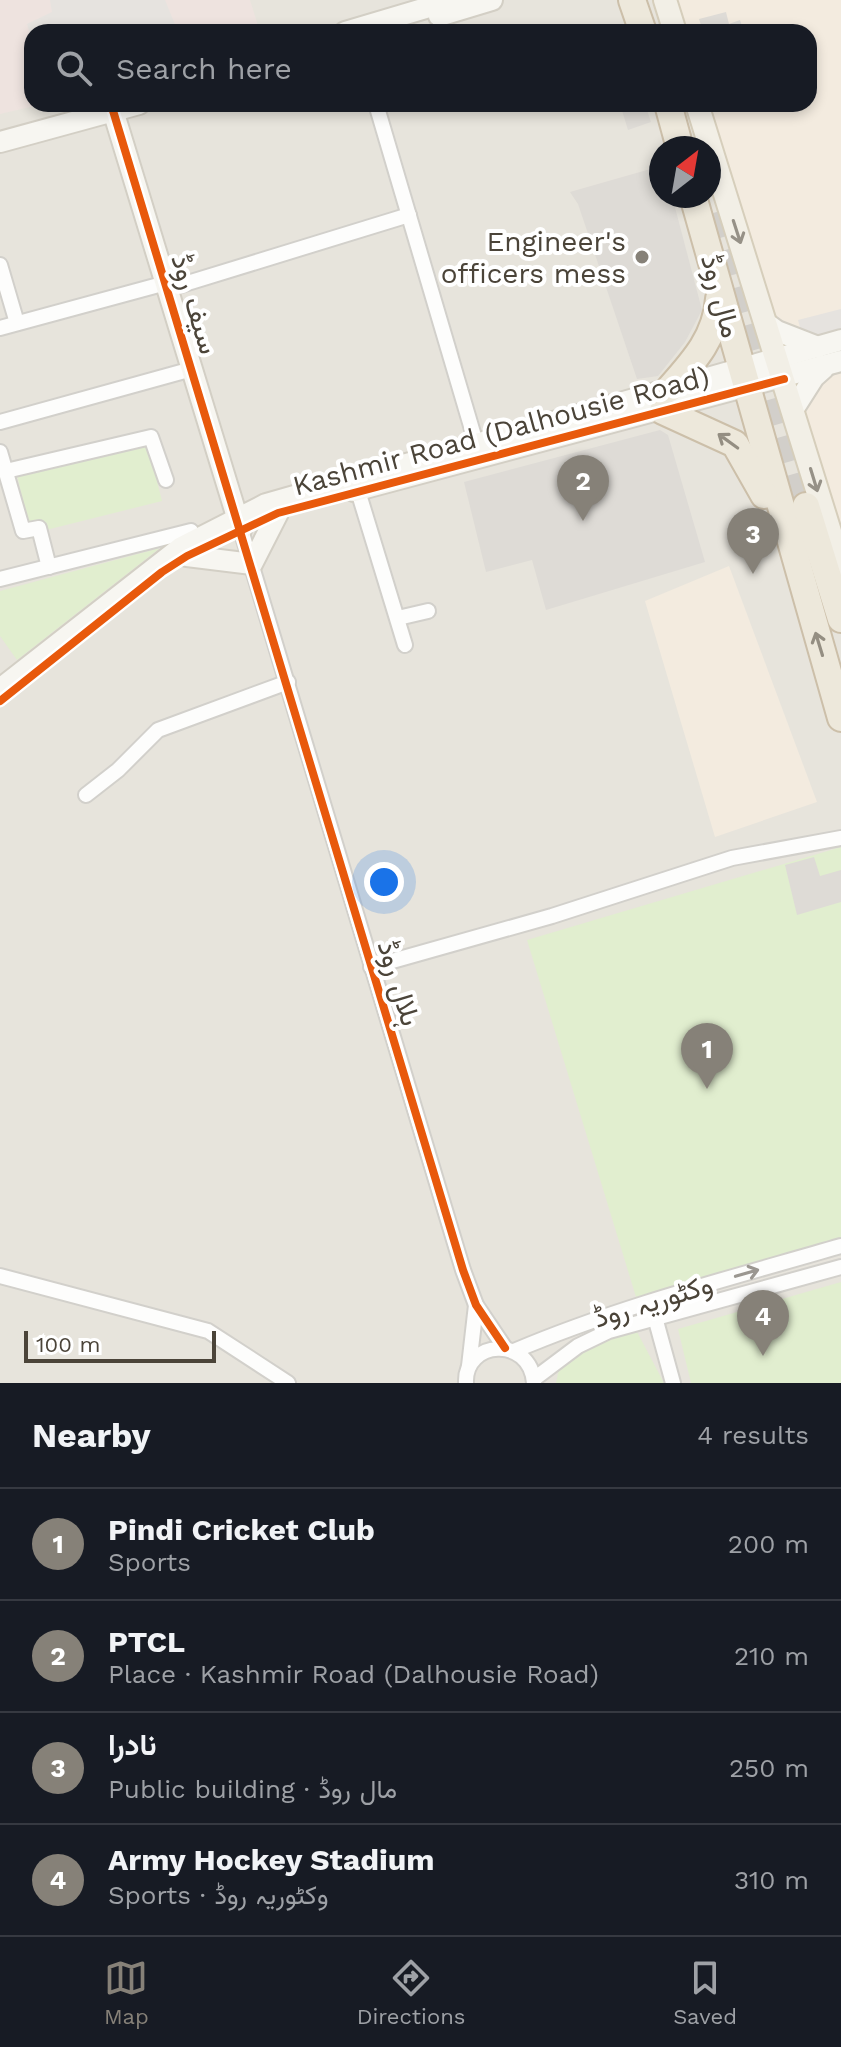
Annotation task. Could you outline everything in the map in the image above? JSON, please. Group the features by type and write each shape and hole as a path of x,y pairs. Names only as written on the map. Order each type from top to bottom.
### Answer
{"highway":[{"path":"670,112 677,136"},
{"name":"مال روڈ","path":"696,208 742,379 841,718"},
{"path":"720,292 713,331 666,400 735,444 756,477 793,556"},
{"path":"806,506 841,619"}],"main road":[{"path":"645,8 665,24"},
{"path":"700,112 841,567"}],"street":[{"path":"372,24 453,0"},
{"path":"411,24 492,0"},
{"path":"0,130 81,112"},
{"path":"0,142 90,112"},
{"name":"سیف روڈ","path":"110,112 167,286 239,524"},
{"path":"378,112 476,443"},
{"path":"0,328 167,286 409,215"},
{"path":"0,265 17,323"},
{"path":"766,323 777,331 818,347"},
{"name":"Kashmir Road (Dalhousie Road)","path":"781,369 818,347 841,340"},
{"path":"793,410 814,377 833,364"},
{"name":"Kashmir Road (Dalhousie Road)","path":"272,509 358,491 742,379 781,369 833,364"},
{"path":"0,422 192,369"},
{"name":"Kashmir Road (Dalhousie Road)","path":"0,689 130,584 180,548 272,509 476,443 666,400"},
{"path":"6,471 151,437 166,480"},
{"path":"0,452 23,531 39,528 49,567"},
{"path":"187,556 252,564 272,509 242,496 227,484"},
{"path":"358,491 405,645"},
{"name":"Kashmir Road (Dalhousie Road)","path":"0,701 154,578 239,524"},
{"name":"ہلال روڈ","path":"239,524 476,1305 510,1349 524,1358 534,1381"},
{"path":"0,579 191,531"},
{"path":"398,618 428,611"},
{"path":"86,795 118,770 158,730 288,682"},
{"path":"371,967 552,916 732,858 841,838"},
{"name":"وکٹوریہ روڈ","path":"465,1377 484,1351 510,1349 650,1301 841,1246"},
{"name":"وکٹوریہ روڈ","path":"534,1381 578,1346 609,1331 841,1267"},
{"path":"0,1276 208,1331 288,1383"},
{"path":"650,1301 673,1383"},
{"name":"ہلال روڈ","path":"465,1377 476,1305"}],"shaded area":[{"path":"0,0 841,0 841,1383 0,1383"},
{"path":"0,0 250,0 258,24 24,24 24,108 0,114"},
{"path":"50,0 165,0 175,24 27,24 52,12"},
{"path":"666,0 841,0 841,542 721,172 721,136 709,136 702,112 817,112 817,24 674,24"},
{"path":"841,309 841,330 804,342 798,320"},
{"path":"729,566 817,802 715,837 645,601"}],"green space":[{"path":"148,445 162,501 46,530 43,520 28,524 17,475"},
{"path":"160,548 17,660 0,636 0,591"},
{"path":"841,847 841,1239 636,1297 527,940"},
{"path":"841,1282 841,1383 691,1383 678,1329"},
{"path":"635,1328 664,1383 556,1383 560,1364 578,1349"}],"building":[{"path":"726,12 729,24 701,24 699,19"},
{"path":"622,112 648,112 651,122 628,130"},
{"name":"Engineer's officers mess","path":"649,169 649,208 675,208 702,310 685,342 658,376 637,379 578,204 570,192"},
{"path":"660,430 668,435 705,562 546,610 532,560 486,572 464,482"},
{"path":"814,857 820,876 841,870 841,902 797,915 785,865"}],"tunnel":[{"path":"720,211 806,506"}],"cycle path":[{"path":"113,112 463,1270 476,1305 505,1348"},
{"path":"0,701 162,572 187,556 278,513 784,379"}],"place":[{"name":"Engineer's officers mess","path":"642,257"},
{"name":"PTCL","path":"583,521"},
{"name":"نادرا","path":"753,574"},
{"name":"Pindi Cricket Club","path":"707,1089"},
{"name":"Army Hockey Stadium","path":"763,1356"}]}
